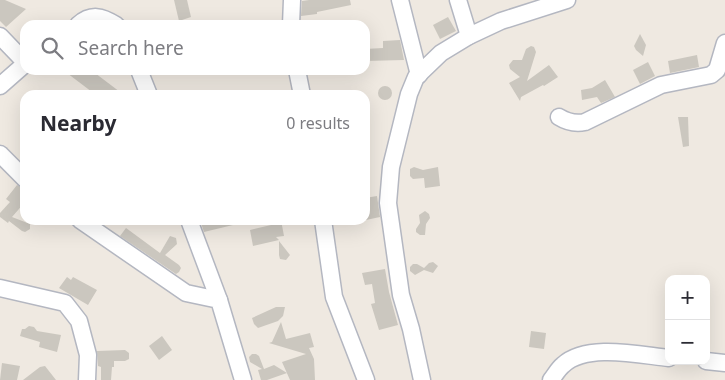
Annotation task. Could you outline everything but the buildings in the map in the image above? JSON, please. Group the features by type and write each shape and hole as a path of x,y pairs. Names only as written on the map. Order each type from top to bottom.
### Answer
{"street":[{"path":"291,20 292,0"},
{"path":"400,0 418,75"},
{"path":"458,0 469,36"},
{"path":"422,380 411,329 401,295 388,203 391,167 409,94 418,75 441,53 469,36 501,22 567,0"},
{"path":"83,20 96,16 105,20"},
{"path":"0,36 20,58"},
{"path":"559,116 565,121 584,122 661,85 711,75 717,70 725,43"},
{"path":"0,86 20,68"},
{"path":"140,75 147,90"},
{"path":"298,75 301,90"},
{"path":"0,154 20,174"},
{"path":"87,225 186,293 219,300"},
{"path":"191,225 219,300 243,380"},
{"path":"324,225 334,297 366,380"},
{"path":"0,288 65,304 79,321 88,355 87,380"},
{"path":"551,380 563,365 575,357 586,353 605,352 665,358"},
{"path":"710,361 725,363"}]}
